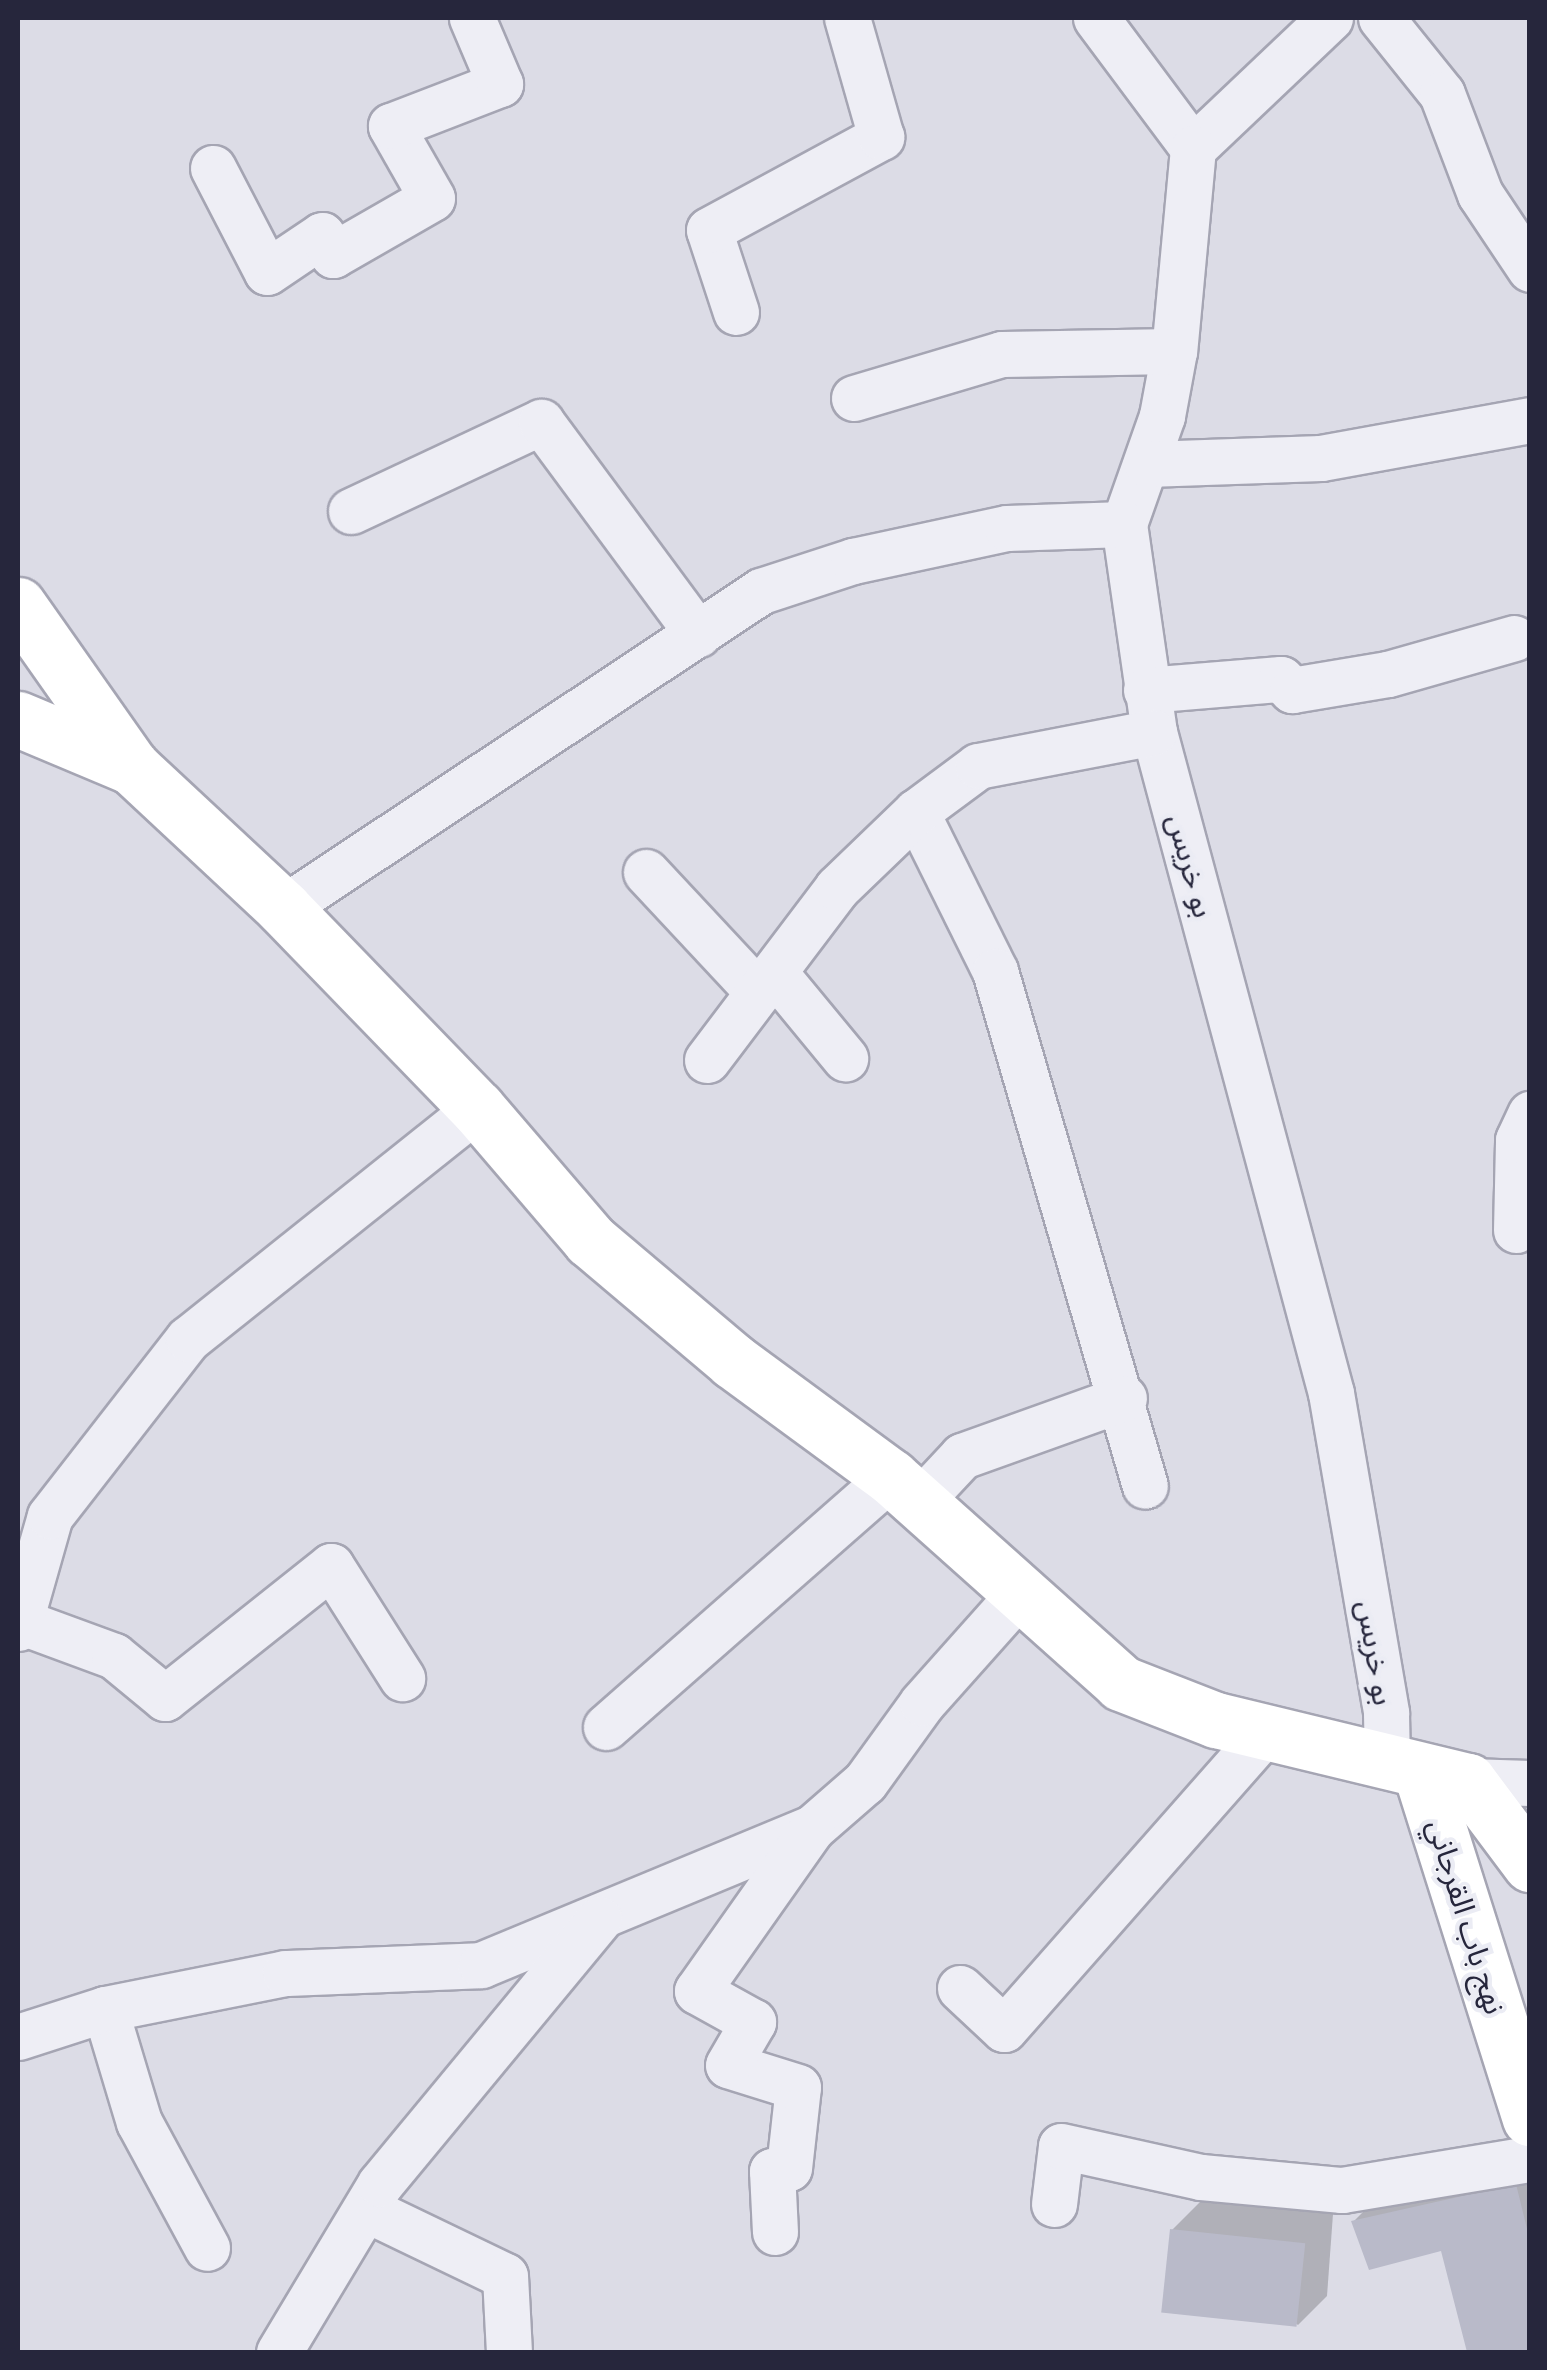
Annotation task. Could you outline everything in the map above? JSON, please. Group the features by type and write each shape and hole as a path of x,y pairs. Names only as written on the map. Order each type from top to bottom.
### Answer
{"street":[{"path":"213,168 268,272 322,236 333,255 432,198 391,126 500,84 472,18"},
{"path":"736,312 709,230 881,137 847,18"},
{"path":"1096,18 1193,148 1330,18"},
{"path":"1381,18 1442,94 1480,194 1530,269"},
{"name":"بو خريس","path":"1193,148 1174,351 1147,464 1124,524 1150,711 1330,1394 1386,1713 1425,1773"},
{"path":"854,398 1002,354 1174,351"},
{"path":"1147,464 1322,458 1530,420"},
{"path":"350,511 541,422 698,634"},
{"path":"284,908 762,591 852,561 1007,528 1124,524"},
{"path":"18,605 132,767 284,908 477,1108 590,1240 734,1361 905,1490 1122,1684 1264,1734 1425,1773 1530,1784"},
{"path":"707,1060 836,888 916,812 978,766 1150,711 1281,679 1292,690 1388,674 1514,638"},
{"path":"18,719 132,767"},
{"path":"916,812 995,971 1124,1398 1145,1486"},
{"path":"646,872 844,1058"},
{"path":"402,1678 331,1566 165,1698 114,1656 18,1625 50,1516 188,1339 477,1108"},
{"path":"1516,1230 1518,1140 1530,1114"},
{"path":"606,1727 905,1490 962,1456 1124,1398"},
{"path":"775,2232 772,2171 789,2168 798,2087 728,2065 754,2022 697,1990 812,1828 865,1782 922,1704 1020,1592"},
{"path":"960,1988 1004,2029 1264,1734"},
{"path":"1425,1773 1530,1864"},
{"name":"نهج باب القرجاني","path":"1425,1773 1530,2118"},
{"path":"18,2037 105,2009 285,1974 481,1965 812,1828"},
{"path":"279,2352 366,2209 435,2113 603,1914"},
{"path":"105,2009 139,2122 207,2248"},
{"path":"1054,2204 1061,2146 1200,2177 1342,2190 1530,2160"},
{"path":"366,2209 505,2276 509,2352"}],"building":[{"path":"1516,2184 1530,2241 1530,2352 1467,2352 1441,2251 1369,2270 1351,2221"},
{"path":"1170,2229 1305,2243 1296,2327 1161,2313"}]}
